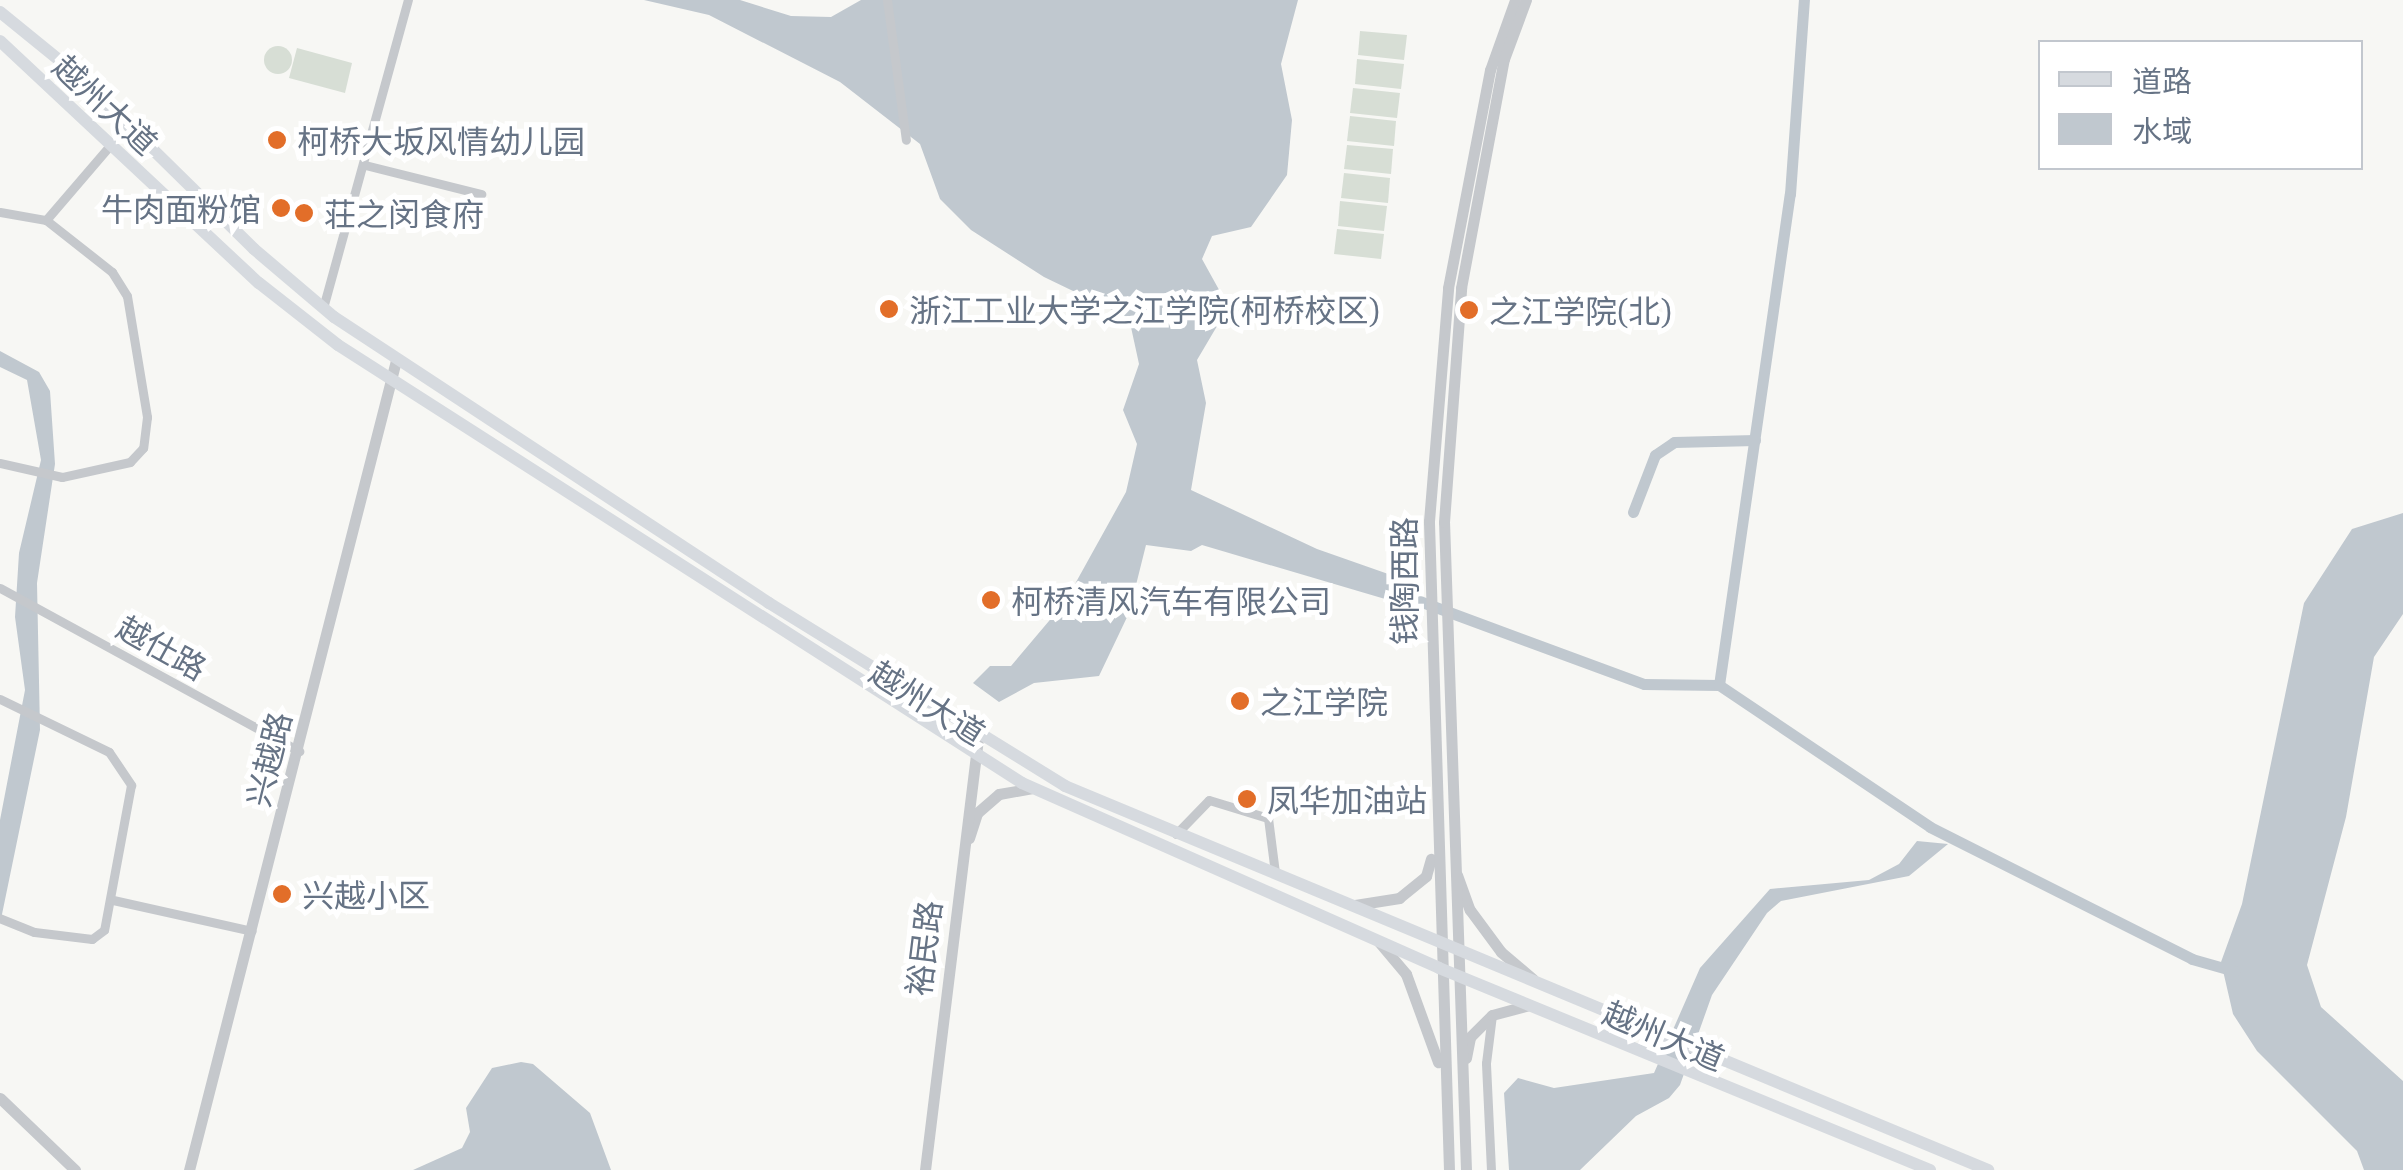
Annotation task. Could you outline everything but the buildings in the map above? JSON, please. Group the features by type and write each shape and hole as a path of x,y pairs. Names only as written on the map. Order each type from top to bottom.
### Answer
{"main road":[{"name":"越州大道","path":"0,12 75,73 254,250 323,308 396,360 1065,786 1438,937 1536,982 1988,1170"},
{"name":"越州大道","path":"0,41 259,283 391,381 1032,788 1439,968 1930,1170"}],"street":[{"path":"323,308 408,0"},
{"path":"887,0 906,140"},
{"name":"钱陶西路","path":"1449,1170 1435,846 1430,590 1448,288 1490,70 1515,0"},
{"name":"钱陶西路","path":"1466,1170 1445,597 1461,288 1504,59 1526,0"},
{"path":"46,220 112,144"},
{"path":"365,165 482,194"},
{"path":"0,212 46,220 112,272 127,296 147,417 144,448 130,462 62,477 0,463"},
{"name":"兴越路","path":"188,1168 299,751 396,360"},
{"name":"越仕路","path":"3,589 299,751"},
{"path":"0,699 109,752 125,770 131,785 113,900 104,930 92,938 34,932 4,920"},
{"name":"裕民路","path":"925,1170 978,733"},
{"path":"961,860 977,814 999,794 1032,788"},
{"path":"1176,834 1209,800 1268,818 1275,873"},
{"path":"1355,904 1399,898 1426,876 1435,846"},
{"path":"1454,865 1470,910 1502,952 1536,982"},
{"path":"113,900 252,930"},
{"path":"1379,942 1406,974 1426,1016 1445,1096"},
{"path":"1462,1077 1470,1037 1492,1015 1529,1005"},
{"path":"1491,1170 1486,1063 1492,1015"},
{"path":"0,1098 76,1170"}],"shaded area":[{"path":"1360,31 1407,35 1404,60 1358,55"},
{"path":"278,46 288,50 292,60 288,70 278,74 268,70 264,60 268,50"},
{"path":"297,48 352,63 345,93 289,78"},
{"path":"1357,59 1404,64 1401,89 1355,84"},
{"path":"1353,88 1400,93 1397,118 1350,113"},
{"path":"1350,116 1396,121 1394,146 1347,141"},
{"path":"1347,145 1393,149 1391,174 1344,169"},
{"path":"1344,173 1390,178 1388,203 1341,198"},
{"path":"1340,201 1387,206 1384,231 1338,226"},
{"path":"1337,229 1384,234 1381,259 1334,254"}],"water":[{"path":"644,0 740,0 791,16 831,17 861,0 1298,0 1281,64 1292,120 1287,175 1251,227 1212,236 1202,259 1223,297 1223,316 1197,360 1206,403 1191,490 1317,549 1411,582 1402,604 1202,545 1191,551 1146,545 1129,613 1099,676 1034,683 999,702 973,683 990,666 1011,666 1065,602 1126,492 1137,444 1123,410 1139,364 1129,318 1044,277 971,230 940,199 920,144 840,82 709,15"},
{"path":"0,351 39,372 50,391 55,464 37,583 40,730 0,924 0,820 25,690 15,617 19,553 41,460 27,380 0,367"},
{"path":"2403,513 2403,614 2374,657 2346,817 2307,965 2321,1007 2403,1081 2403,1170 2364,1170 2357,1151 2257,1051 2233,1014 2221,962 2242,904 2304,603 2352,529"},
{"path":"1917,841 1948,844 1909,876 1781,901 1767,913 1712,995 1680,1085 1669,1098 1636,1116 1580,1170 1509,1170 1504,1093 1518,1078 1554,1088 1654,1073 1700,968 1770,889 1869,880 1899,864"},
{"path":"521,1062 533,1064 590,1113 611,1170 413,1170 462,1148 470,1132 466,1108 492,1068"}],"waterway":[{"path":"1719,685 1790,194 1804,0"},
{"path":"1633,512 1655,455 1674,442 1755,440"},
{"path":"1395,592 1644,684 1719,685 1930,827 2192,959 2234,971"}],"place":[{"name":"柯桥大坂风情幼儿园","path":"277,140"},
{"name":"牛肉面粉馆","path":"281,208"},
{"name":"荘之闵食府","path":"304,213"},
{"name":"浙江工业大学之江学院(柯桥校区)","path":"889,309"},
{"name":"之江学院(北)","path":"1469,310"},
{"name":"柯桥清风汽车有限公司","path":"991,600"},
{"name":"之江学院","path":"1240,701"},
{"name":"凤华加油站","path":"1247,799"},
{"name":"兴越小区","path":"282,894"}]}
